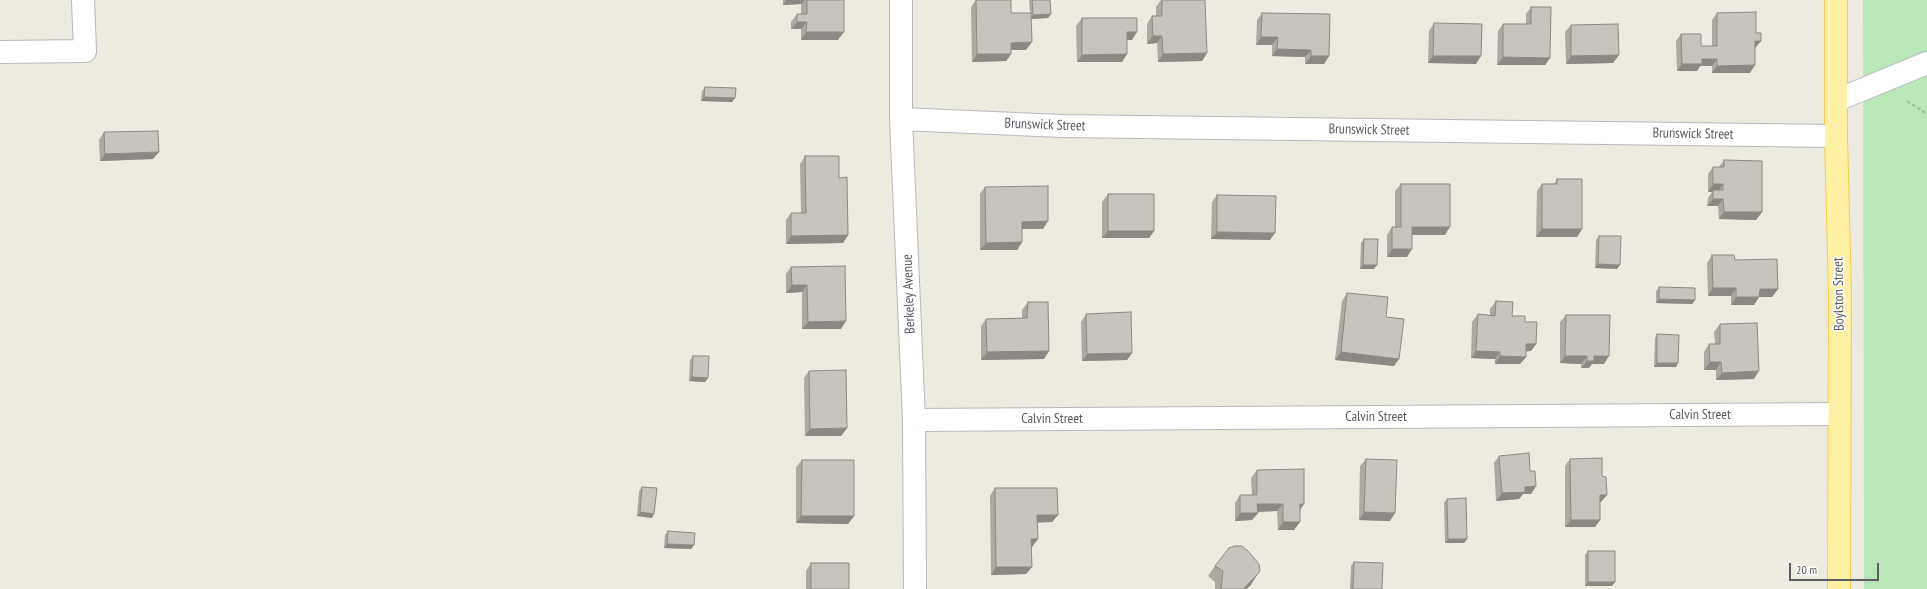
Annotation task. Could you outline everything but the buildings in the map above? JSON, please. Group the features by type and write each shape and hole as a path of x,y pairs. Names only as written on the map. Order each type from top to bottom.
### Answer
{"main road":[{"name":"Boylston Street","path":"1836,0 1836,136 1840,295 1839,589"}],"street":[{"path":"0,52 85,51 84,0"},
{"name":"Berkeley Avenue","path":"902,0 901,119 914,420 915,589"},
{"path":"1837,100 1927,63"},
{"name":"Brunswick Street","path":"901,119 1062,126 1836,136"},
{"name":"Calvin Street","path":"914,420 1839,414"}],"green space":[{"path":"1863,0 1927,0 1927,589 1864,589"}]}
